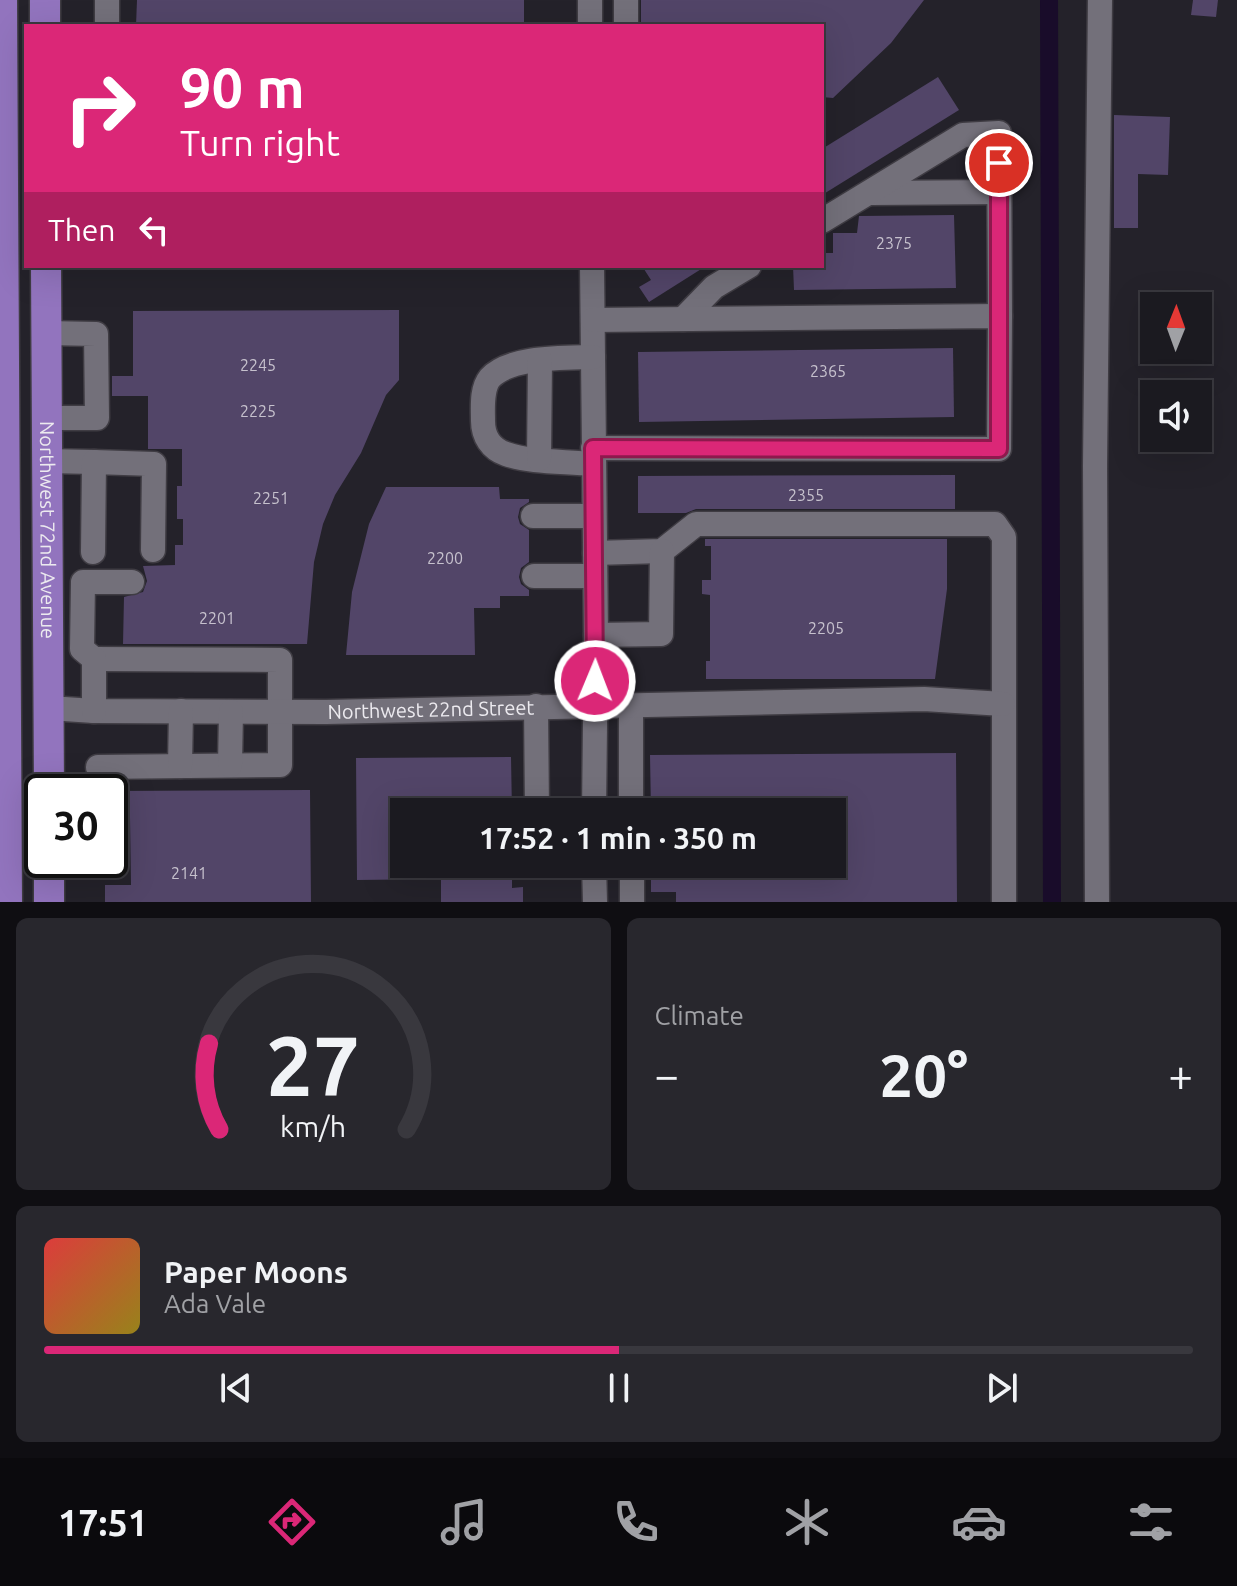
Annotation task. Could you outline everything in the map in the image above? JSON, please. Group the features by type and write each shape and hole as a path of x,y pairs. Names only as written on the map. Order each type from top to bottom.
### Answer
{"main road":[{"name":"Northwest 72nd Avenue","path":"2,0 10,138 2,311 7,902"},
{"path":"45,0 45,24"},
{"name":"Northwest 72nd Avenue","path":"46,268 49,774"},
{"path":"2,311 21,320 47,347"},
{"path":"4,704 49,708"},
{"path":"49,878 49,902"}],"street":[{"path":"107,0 107,24"},
{"path":"590,0 590,24"},
{"path":"626,0 626,24"},
{"path":"1097,902 1095,451 1100,0"},
{"path":"593,357 540,360 505,369 490,379 482,400 483,429 491,445 505,454 539,459 999,449 999,133 963,135 824,220"},
{"path":"868,193 999,192"},
{"path":"592,268 596,635 594,798"},
{"path":"683,319 714,287 746,268"},
{"path":"593,320 1000,316"},
{"path":"47,347 96,334 97,418 47,418"},
{"path":"539,459 540,360"},
{"path":"47,461 154,464 153,550"},
{"path":"93,552 94,462"},
{"path":"533,516 594,516"},
{"path":"534,576 662,551 696,524 995,524 1004,537 1004,902"},
{"path":"596,635 661,634 662,551"},
{"path":"48,582 132,582"},
{"path":"83,582 82,649 94,659 280,660 280,765 98,767"},
{"path":"94,659 94,711"},
{"name":"Northwest 22nd Street","path":"49,708 279,712 924,699 1003,704"},
{"path":"631,705 631,798"},
{"path":"536,706 537,798"},
{"path":"180,766 181,711"},
{"path":"230,765 231,712"},
{"path":"594,878 595,902"},
{"path":"632,878 632,902"}],"building":[{"path":"137,0 524,0 524,24 136,24"},
{"path":"641,0 924,0 891,43 833,98 824,97 824,24 641,24"},
{"path":"1193,0 1218,0 1216,17 1191,15"},
{"path":"938,77 959,110 824,194 824,148"},
{"path":"1114,115 1170,117 1168,175 1138,174 1138,228 1114,228"},
{"path":"954,215 956,288 794,290 793,268 824,268 824,253 833,253 833,233 857,233 859,216"},
{"path":"643,268 703,268 649,302 639,287 651,280"},
{"path":"399,310 399,380 386,395 361,453 335,495 323,524 314,562 307,644 123,644 124,597 143,592 147,581 143,566 175,565 175,545 183,545 183,519 177,519 177,486 182,486 182,449 148,449 148,396 112,396 112,376 133,376 133,311"},
{"path":"953,348 954,417 639,422 638,352"},
{"path":"955,475 955,509 696,509 686,513 638,513 638,476"},
{"path":"386,487 499,487 500,499 529,499 520,508 518,517 520,524 529,530 529,562 521,568 519,577 521,584 529,590 529,596 500,596 500,608 474,608 475,655 346,655 352,592 369,524"},
{"path":"705,539 947,539 947,589 935,679 706,679 706,661 710,661 710,595 702,594 702,580 711,580 711,546 705,546"},
{"path":"956,753 957,902 676,902 676,892 651,892 651,878 846,878 846,798 651,798 650,755"},
{"path":"511,757 512,798 390,798 390,878 512,878 512,888 523,887 523,902 441,902 441,879 357,880 356,758"},
{"path":"310,790 311,902 105,902 105,885 131,885 128,791"}],"waterway":[{"path":"1049,0 1052,902"}],"route":[{"path":"595,681 593,448 999,449 999,163"}]}
